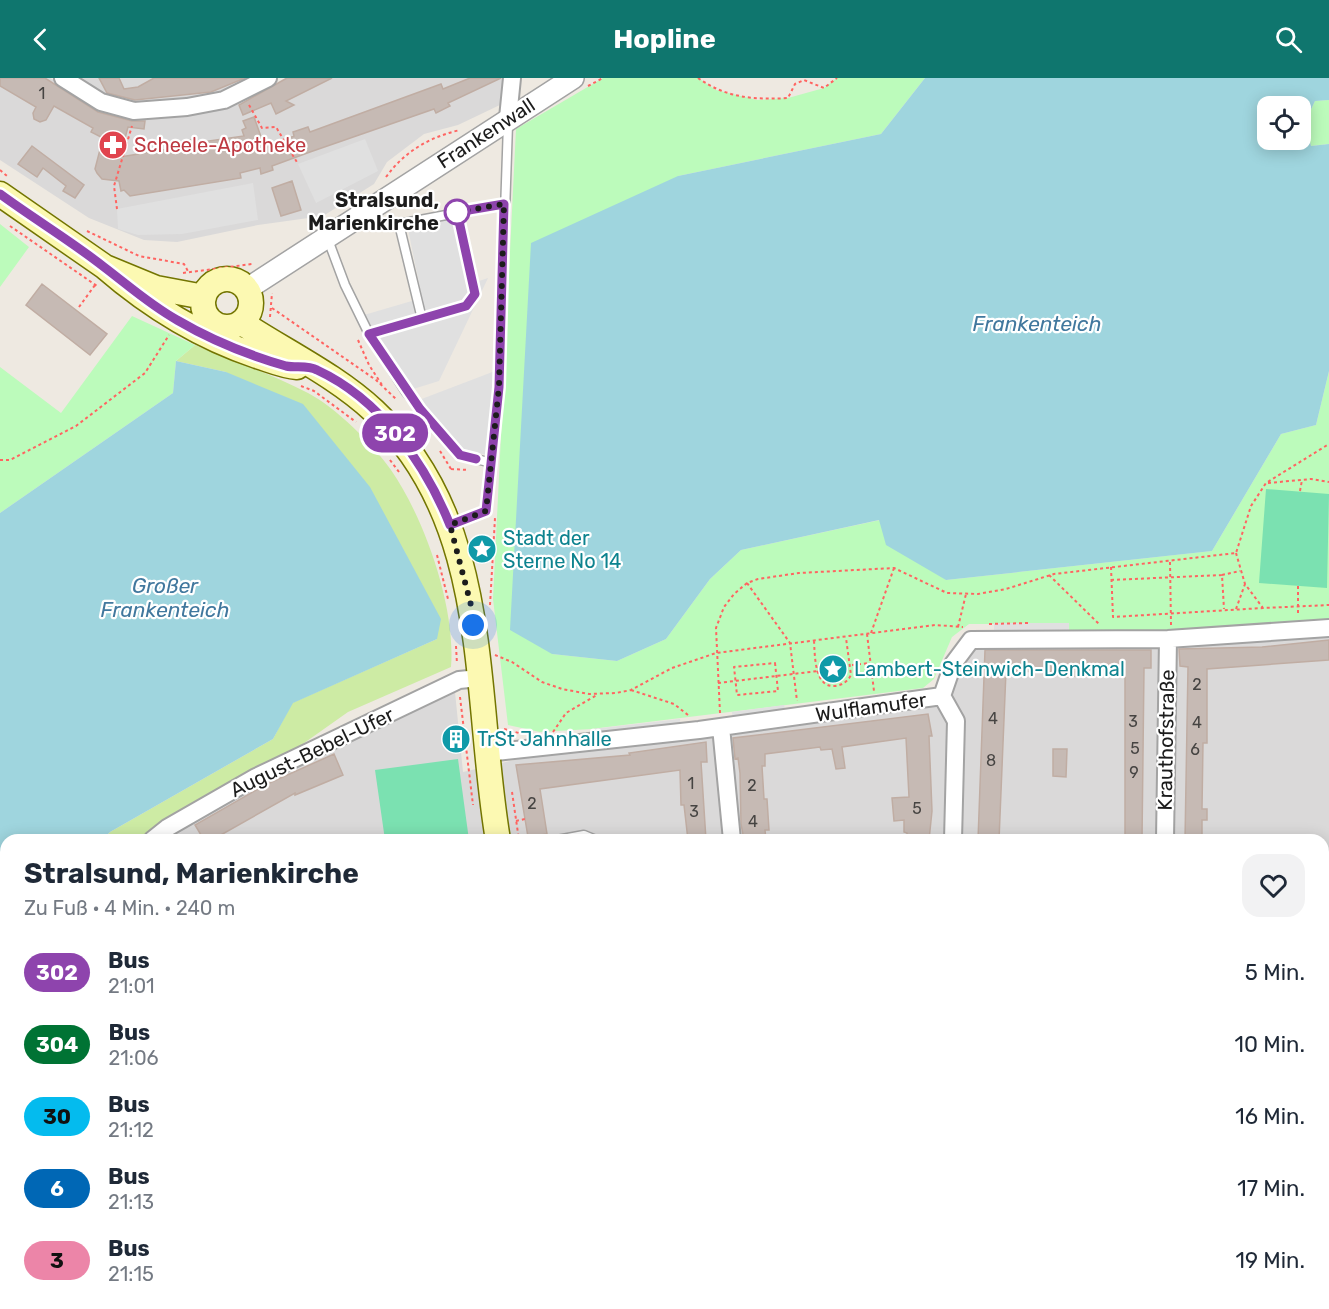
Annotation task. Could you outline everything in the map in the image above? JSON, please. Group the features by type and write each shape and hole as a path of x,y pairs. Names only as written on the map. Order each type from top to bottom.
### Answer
{"main road":[{"path":"0,194 100,276 206,336 288,367 315,368"},
{"path":"100,276 204,297"},
{"path":"220,280 235,280 247,289 252,303 247,318 242,323 226,328 210,320 205,313 204,297 208,290 220,280"},
{"path":"242,323 359,398 399,437 436,492 450,525 472,609 469,679 487,753 497,834"}],"street":[{"path":"63,78 101,102 134,111 224,100 268,78"},
{"path":"508,118 512,78"},
{"name":"Frankenwall","path":"247,289 573,78"},
{"name":"Wulflamufer","path":"487,753 721,728 942,696 953,664 971,640 1329,628"},
{"name":"Krauthofstraße","path":"1165,834 1170,632"},
{"name":"August-Bebel-Ufer","path":"159,834 256,777 469,679"},
{"path":"942,696 956,721 953,834"},
{"path":"721,728 731,834"}],"lane":[{"path":"450,525 486,511 499,387 508,118"},
{"path":"423,319 399,224 504,204"},
{"path":"369,334 466,306 475,294 457,212"},
{"path":"327,237 345,285 369,334 406,392 460,455 492,463"}],"path":[{"path":"698,78 716,90 757,100 788,98 795,84 804,80 824,88 837,78"},
{"path":"242,93 262,128 276,127 298,165"},
{"path":"117,209 114,186 130,136 134,111"},
{"path":"82,229 102,236 139,256 184,264 189,272 256,264"},
{"path":"79,307 100,276"},
{"path":"272,290 272,308"},
{"path":"0,460 10,460 76,426 145,372 174,327"},
{"path":"292,382 314,391 358,424"},
{"path":"1263,608 1245,584 1236,553 1251,506 1266,483 1329,444"},
{"path":"389,459 403,477"},
{"path":"1266,483 1302,480 1329,482"},
{"path":"1300,491 1302,480"},
{"path":"436,549 448,602"},
{"path":"721,728 716,628 724,607 747,584 788,574 894,568 947,593 966,594 1006,589 1050,575 1236,553"},
{"path":"1170,562 1170,632"},
{"path":"1111,567 1113,617 1329,605"},
{"path":"876,706 870,663 869,634 894,568"},
{"path":"1112,580 1222,575 1240,570"},
{"path":"1050,575 1101,626 1092,626"},
{"path":"1222,575 1224,610"},
{"path":"747,584 790,643 799,717"},
{"path":"1236,609 1245,584"},
{"path":"1298,586 1298,618"},
{"path":"958,627 966,594"},
{"path":"986,624 1031,623"},
{"path":"494,655 512,662 542,682 562,689 600,693 631,690 672,668 716,653 935,625 970,627 962,633"},
{"path":"455,635 457,659"},
{"path":"814,641 818,671 826,684 834,686 848,679 851,665 846,638"},
{"path":"775,663 778,692 737,696 735,681 734,667 775,663"},
{"path":"851,665 870,663"},
{"path":"718,683 818,671"},
{"path":"469,679 474,809"},
{"path":"631,690 674,704 688,715 699,730"},
{"path":"553,739 553,728 566,713 600,693"},
{"path":"511,786 518,834"},
{"path":"516,821 525,819"}],"shaded area":[{"path":"0,78 50,78 100,106 220,109 251,97 285,78 506,78 502,104 458,125 424,134 387,162 374,184 323,216 258,225 177,242 144,240 89,218 0,160"},
{"path":"70,78 258,78 215,95 165,105 112,101"},
{"path":"365,139 378,171 316,203 298,164"},
{"path":"253,183 258,220 182,234 138,235 118,229 117,209"},
{"path":"456,218 470,284 488,278 439,381 410,390 364,315 422,298 408,229"},
{"path":"495,371 490,456 458,448 419,400"},
{"path":"994,623 1069,623 1069,635 994,634"},
{"path":"1329,625 1329,834 162,834 256,777 455,692 463,772 592,742 942,696 971,640"},
{"path":"784,705 786,714 733,721 732,712"},
{"path":"680,719 681,728 594,738 593,729"}],"green space":[{"path":"603,78 698,78 716,90 757,100 788,98 824,88 837,78 925,78 881,134 678,176 552,654 617,661 666,639 710,579 741,550 880,520 946,580 1212,551 1281,434 1316,425 1329,371 1329,625 1069,635 1069,624 969,624 952,637 934,679 923,688 591,729 540,732 508,725 493,599 516,129"},
{"path":"1329,100 1329,144 1311,146 1311,109 1315,101"},
{"path":"0,224 29,247 0,287"},
{"path":"132,316 195,345 176,361 173,393 0,513 0,367 61,413"},
{"path":"195,345 280,380 319,399 364,438 391,470 404,490 426,538 436,565 449,618 451,667 348,712 256,777 162,834 108,834 273,739 292,703 437,639 226,372 176,361"},
{"path":"1266,489 1329,494 1327,588 1259,583"},
{"path":"458,759 468,834 384,834 375,770"}],"water":[{"name":"Frankenteich","path":"925,78 1329,78 1329,100 1315,101 1311,109 1311,96 1257,96 1257,150 1311,150 1311,146 1329,144 1329,371 1316,425 1281,434 1212,551 946,580 886,545 879,520 741,550 710,579 666,639 617,661 552,654 510,630 531,243 678,176 881,134"},
{"name":"Großer Frankenteich","path":"176,361 226,372 303,404 370,487 441,619 437,639 293,703 273,739 108,834 0,834 0,513 173,393"}],"building":[{"path":"0,78 45,78 98,112 132,121 145,121 144,129 128,127 120,157 169,149 168,146 194,139 195,143 244,136 242,130 246,128 243,121 254,117 265,148 294,136 293,132 308,127 310,132 441,84 443,89 470,78 501,78 448,103 450,106 436,113 434,109 310,152 272,166 273,170 261,174 260,168 240,173 241,178 130,196 124,190 121,191 119,181 102,179 97,173 95,169 103,138 91,132 93,128 54,106 46,120 40,122 34,119 33,113 36,107 0,86"},
{"path":"99,78 119,78 124,89 138,87 154,78 245,78 211,92 135,100 107,93"},
{"path":"287,78 332,78 286,101 294,105 276,114 271,103 243,115 239,105"},
{"path":"32,146 84,185 75,198 63,191 66,186 43,168 37,177 18,164"},
{"path":"292,181 301,210 281,216 272,188"},
{"path":"42,284 107,334 90,355 26,305"},
{"path":"1329,640 1329,660 1207,669 1207,743 1203,743 1202,809 1207,809 1207,820 1202,820 1202,834 1185,834 1188,667 1180,666 1179,649 1262,647"},
{"path":"985,650 1151,650 1151,668 1144,668 1142,834 1125,834 1125,669 1090,670 1075,672 1075,676 1064,677 1064,672 1006,671 999,834 978,834"},
{"path":"928,714 932,736 929,736 932,811 930,834 907,834 904,832 904,820 894,821 892,798 909,797 906,738 842,747 845,768 836,769 832,749 821,750 820,747 765,754 765,766 762,766 769,830 765,830 765,834 743,834 740,773 738,758 735,759 733,738"},
{"path":"706,742 707,762 701,762 706,834 687,834 684,805 681,805 680,770 540,789 547,834 528,834 516,765 630,755 629,753"},
{"path":"1053,749 1067,749 1066,777 1053,776"},
{"path":"334,754 343,775 295,795 295,793 223,834 200,834 195,825 265,785"}],"bus line":[{"name":"302","path":"0,194 105,267 138,296 177,320 206,336 288,367 315,368 346,388 399,437 436,492 450,525 486,511 499,387 504,204 457,212 475,294 466,306 369,334 406,392 420,409 460,455 476,459"}],"place":[{"name":"Scheele-Apotheke","path":"113,145"},
{"name":"Stralsund, Marienkirche","path":"457,212"},
{"name":"Stadt der Sterne No 14","path":"482,549"},
{"name":"Lambert-Steinwich-Denkmal","path":"833,669"},
{"name":"TrSt Jahnhalle","path":"456,739"}],"route":[{"path":"457,212 504,204 499,387 486,511 450,525 472,609 473,625"}]}
